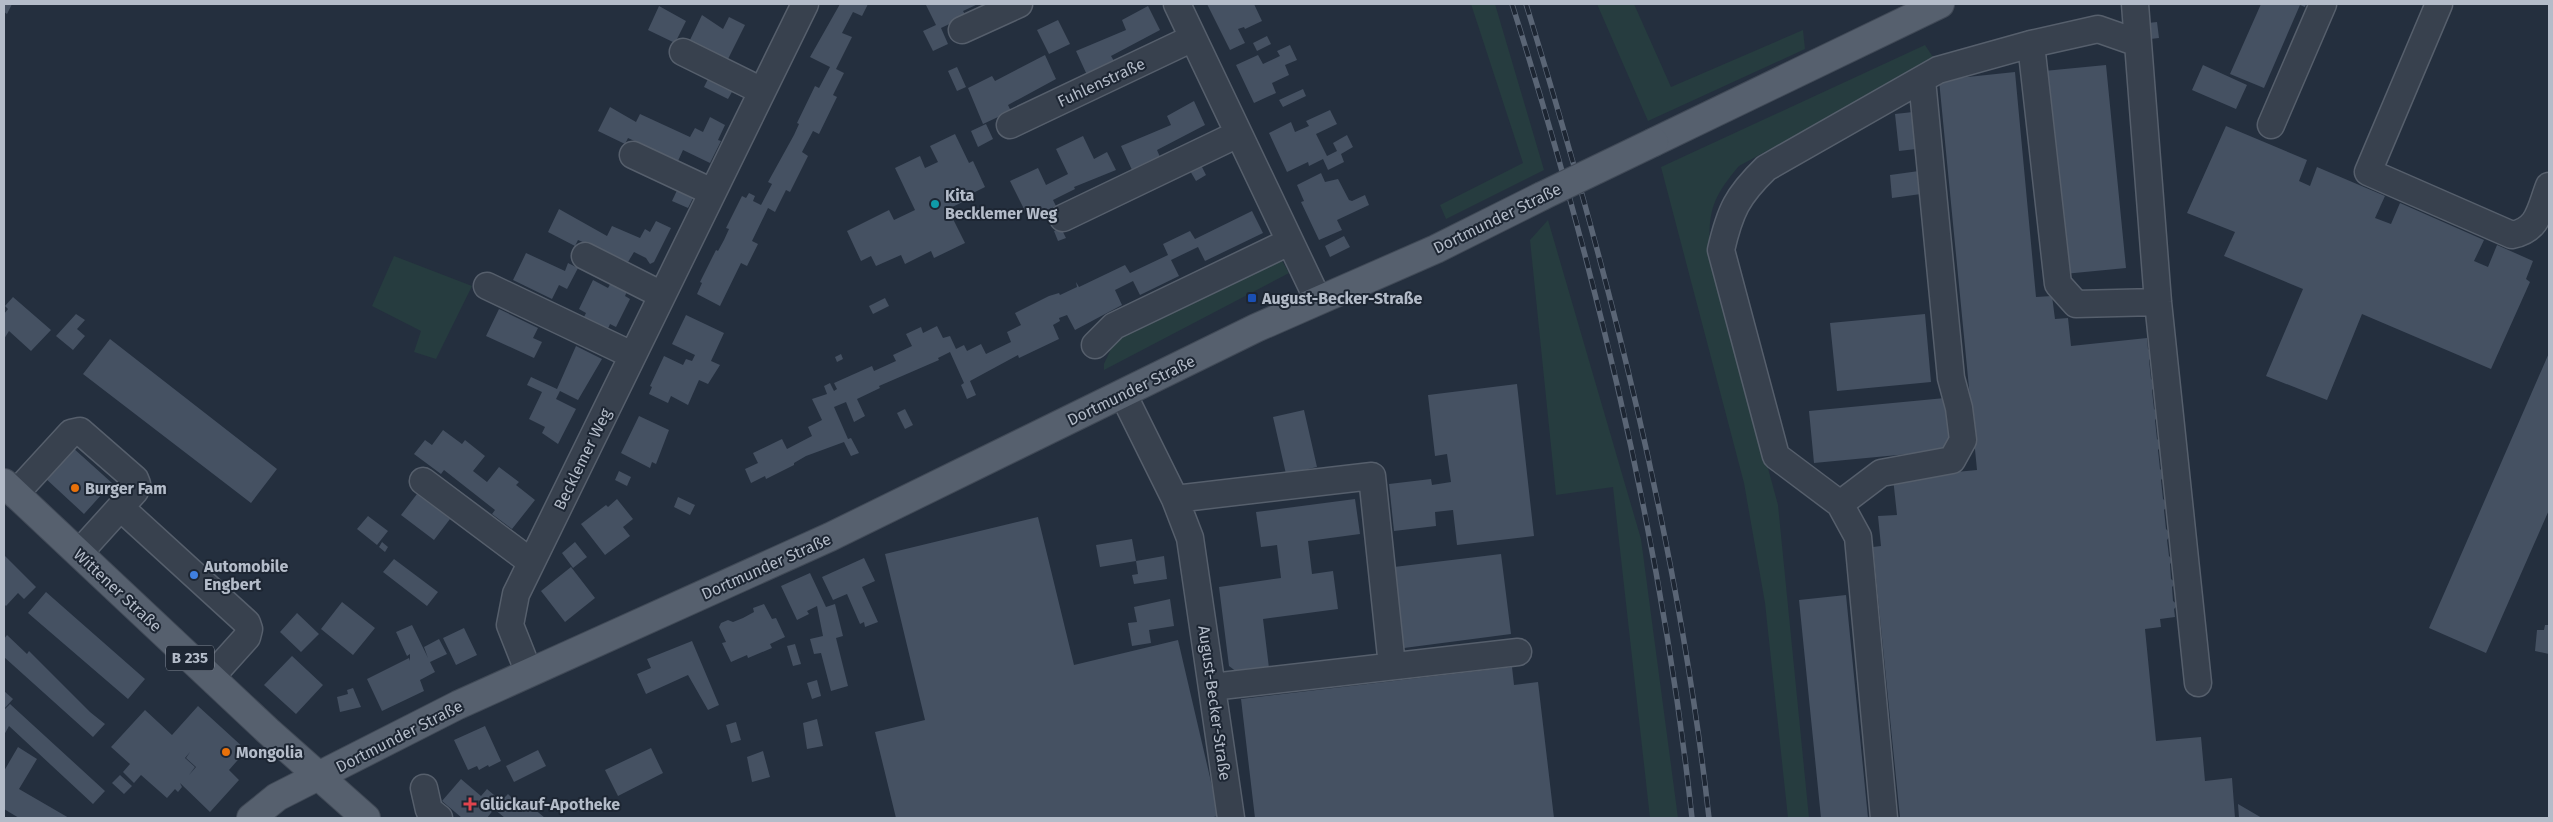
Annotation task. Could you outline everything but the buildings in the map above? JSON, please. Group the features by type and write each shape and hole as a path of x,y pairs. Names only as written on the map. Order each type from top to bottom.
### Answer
{"main road":[{"name":"Dortmunder Straße","path":"251,818 276,797 321,776 363,751 529,673 830,537 1318,300 1436,249 1940,4"},
{"name":"Wittener Straße","path":"10,488 268,731 321,776 366,818"}],"street":[{"name":"Becklemer Weg","path":"529,673 510,624 516,594 805,4"},
{"path":"962,30 1019,4"},
{"path":"1177,4 1318,300"},
{"path":"2271,125 2323,4"},
{"path":"2439,4 2368,172 2512,235 2525,232 2534,223 2549,186"},
{"path":"2135,5 2158,302 2198,684"},
{"path":"1884,818 1858,537 1840,504 1776,456 1721,250 1729,217 1744,188 1766,168 1938,70 2031,44 2098,29 2138,43"},
{"name":"Fuhlenstraße","path":"1010,125 1193,38"},
{"path":"2031,44 2058,284 2076,304 2158,302"},
{"path":"683,52 762,91"},
{"path":"1840,504 1881,473 1952,460 1963,440 1959,408 1951,378 1922,80"},
{"path":"1063,218 1238,134"},
{"path":"633,155 712,192"},
{"path":"1095,345 1114,326 1289,242"},
{"path":"585,256 662,294"},
{"path":"487,286 632,356"},
{"name":"August-Becker-Straße","path":"1123,394 1175,499 1190,538 1232,818"},
{"path":"10,488 76,430 80,431 135,479 137,484 134,491 80,553"},
{"path":"1175,499 1372,476 1392,666"},
{"path":"423,481 531,562"},
{"path":"121,508 247,623 249,629 247,637 210,677"},
{"path":"1212,687 1518,652"},
{"path":"424,788 430,810 439,818"}],"green space":[{"path":"1471,4 1495,4 1544,170 1446,219 1440,205 1523,163"},
{"path":"1597,4 1634,4 1671,87 1803,30 1805,49 1648,121"},
{"path":"1925,45 1935,60 1739,166 1717,197 1711,217 1710,255 1778,505 1809,818 1788,818 1765,603 1744,483 1661,167"},
{"path":"1548,220 1641,539 1678,818 1650,818 1613,487 1556,495 1530,240"},
{"path":"394,256 472,286 436,359 414,352 421,331 372,306"},
{"path":"1281,259 1289,273 1104,370 1104,364 1116,338"}],"railway":[{"path":"1512,4 1571,204 1622,406 1663,611 1679,714 1692,818"},
{"path":"1526,4 1585,204 1637,407 1679,611 1696,714 1709,818"}],"place":[{"name":"Kita Becklemer Weg","path":"935,204"},
{"name":"August-Becker-Straße","path":"1252,298"},
{"name":"Burger Fam","path":"75,488"},
{"name":"Automobile Engbert","path":"194,575"},
{"name":"Mongolia","path":"226,752"},
{"name":"Glückauf-Apotheke","path":"470,804"}]}
